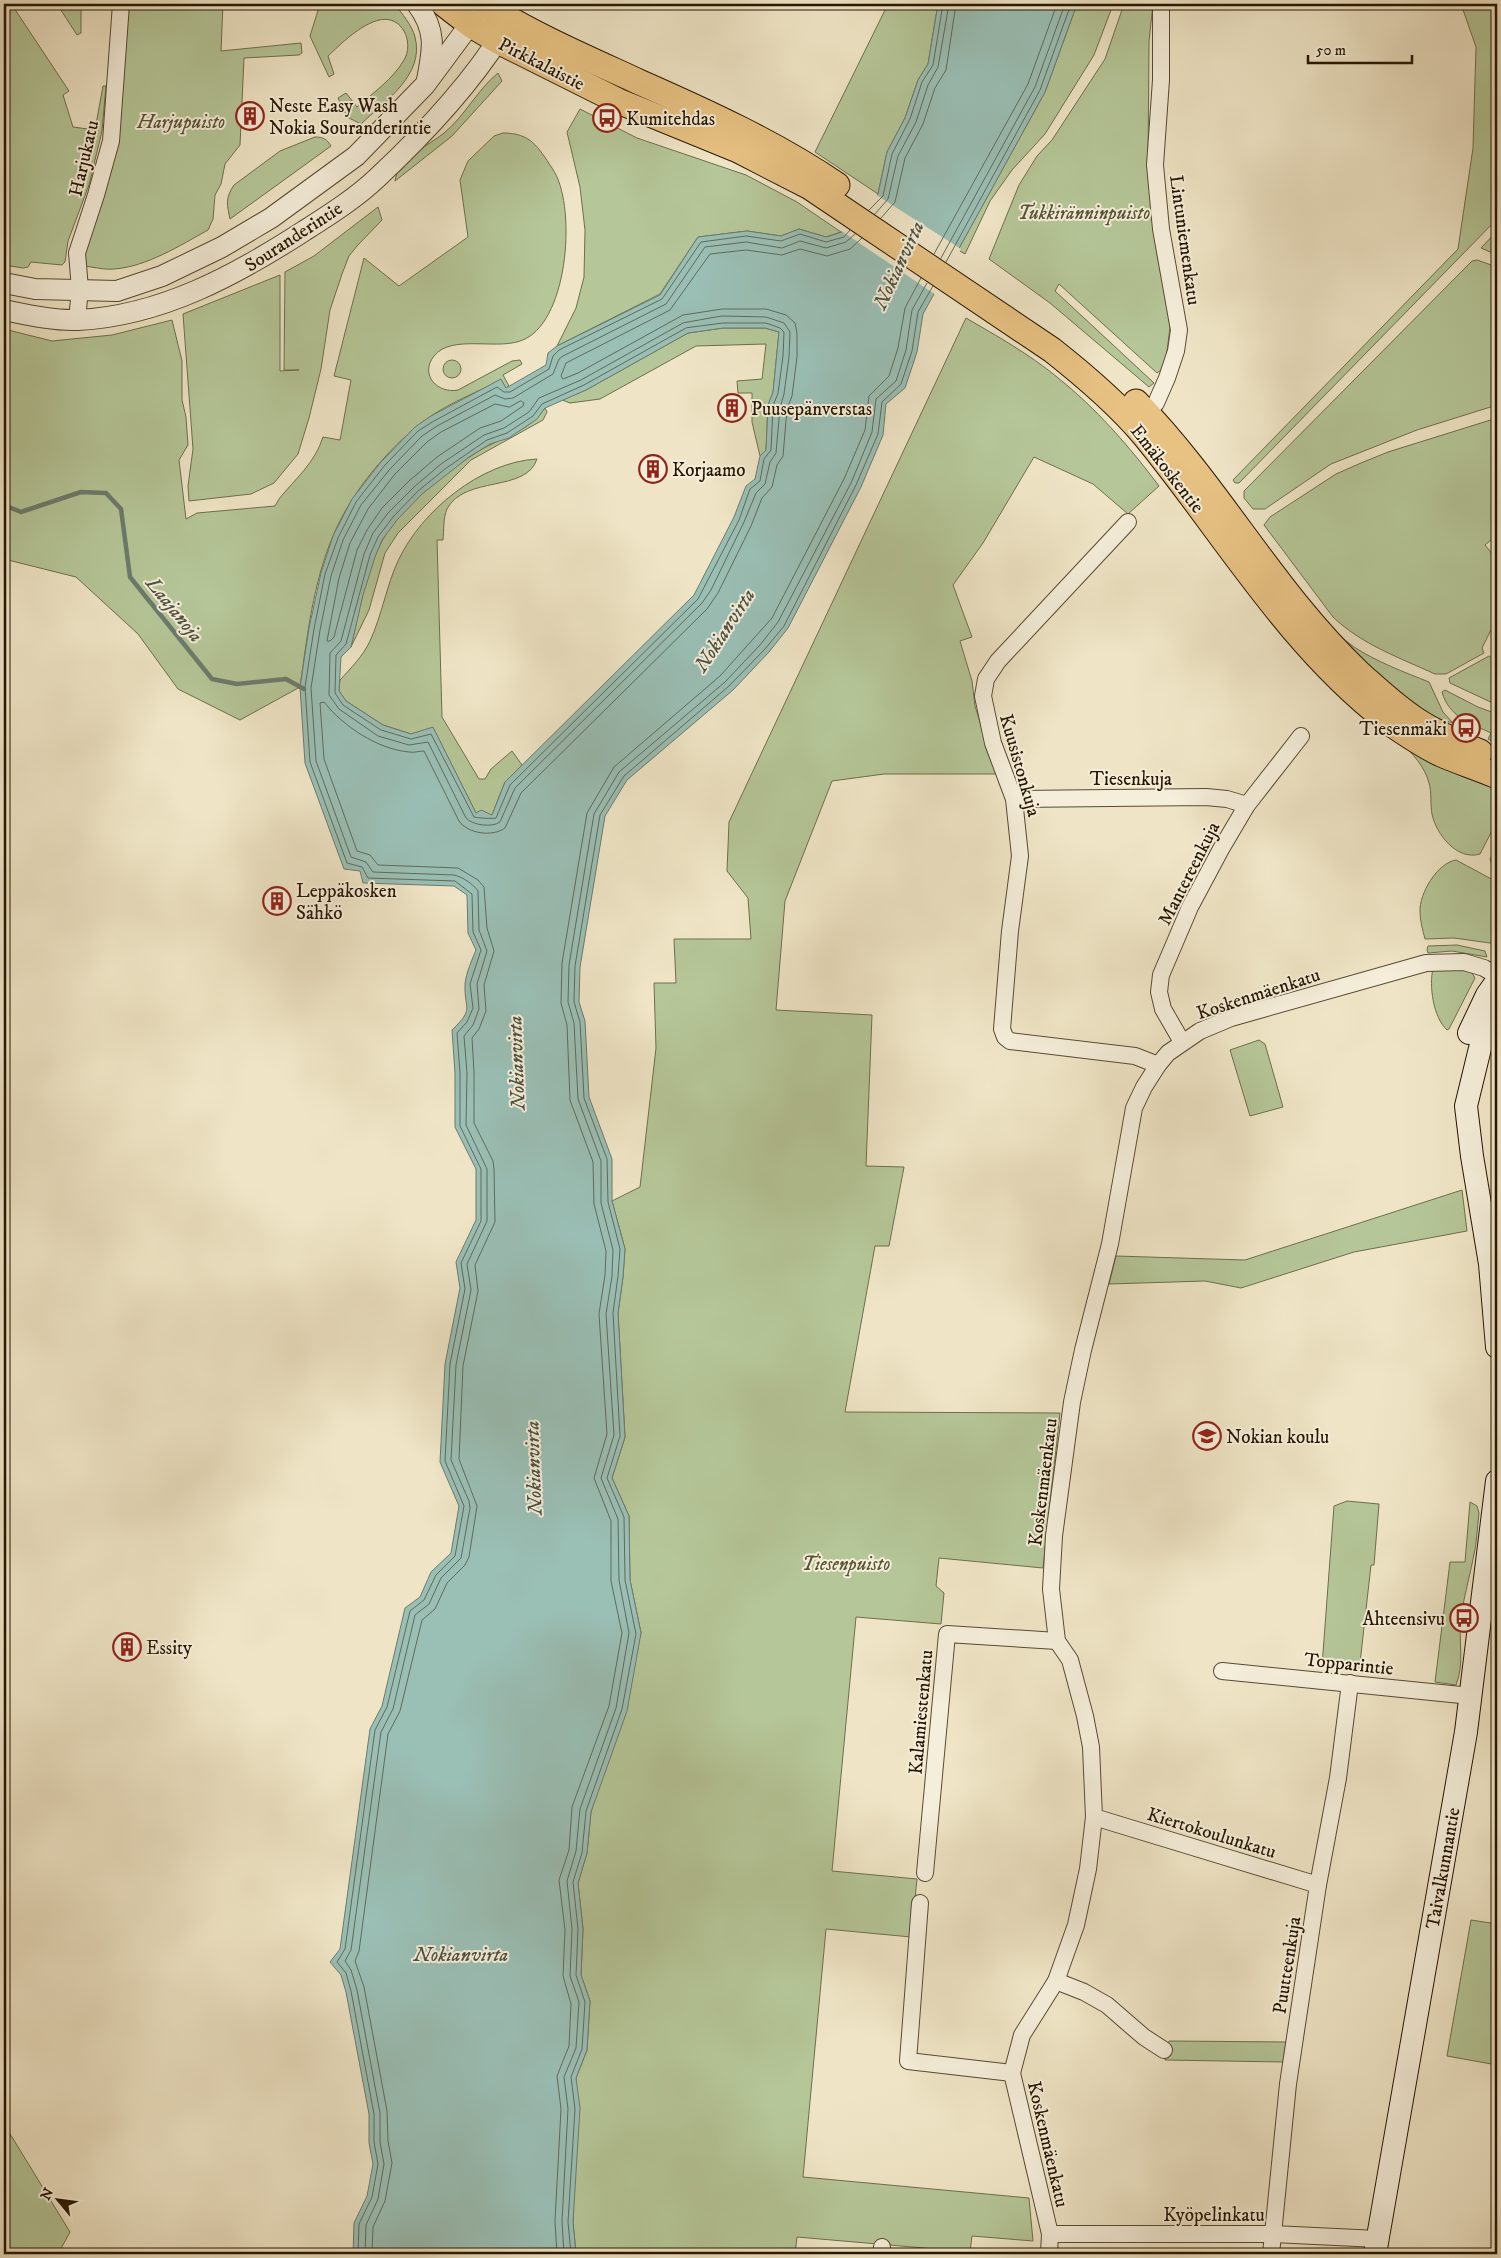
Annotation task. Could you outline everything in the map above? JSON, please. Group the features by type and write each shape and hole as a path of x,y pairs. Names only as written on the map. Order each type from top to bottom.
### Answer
{"main road":[{"name":"Pirkkalaistie","path":"444,4 471,25 618,101 814,180"},
{"name":"Pirkkalaistie","path":"484,4 510,20 584,57 740,129 814,180"},
{"name":"Emäkoskentie","path":"814,180 981,292 1061,337 1102,369 1147,414 1204,480 1301,612 1340,655 1414,719 1434,731 1497,760"},
{"name":"Emäkoskentie","path":"981,292 1090,380 1129,419 1269,600 1356,695 1387,720 1422,743 1440,753 1497,776"},
{"path":"1497,981 1478,1012 1462,1054 1459,1073 1460,1090 1466,1106 1472,1156 1490,1264 1497,1347"},
{"path":"1466,1106 1482,1040 1497,1009"},
{"name":"Taivalkunnantie","path":"1379,2248 1471,1696 1497,1481"}],"street":[{"name":"Harjukatu","path":"77,320 80,289 76,253 96,196 111,141 121,4"},
{"path":"417,4 426,18 433,46 426,85"},
{"name":"Souranderintie","path":"4,283 35,289 117,290 162,276 222,247 271,218 331,176 363,149 426,85 471,25 484,4"},
{"name":"Lintuniemenkatu","path":"1147,414 1156,403 1167,378 1176,351 1179,330 1161,230 1155,165 1161,80 1161,4"},
{"name":"Souranderintie","path":"4,310 32,316 77,320 123,315 203,288 252,264 328,215 376,179 433,122 498,40 510,20"},
{"name":"Kuusistonkuja","path":"1128,522 998,661 986,679 983,696 985,714 993,743 1014,799 1020,856 1010,931 1002,1029 1005,1038 1010,1041 1135,1056 1158,1065"},
{"name":"Mantereenkuja","path":"1182,1042 1163,1010 1159,992 1161,975 1190,907 1247,805 1301,736"},
{"name":"Tiesenkuja","path":"1014,799 1206,797 1227,799 1247,805"},
{"name":"Koskenmäenkatu","path":"1049,2254 1050,2234 1012,2073 1022,2035 1056,1981 1078,1915 1088,1868 1094,1817 1091,1747 1086,1716 1070,1660 1057,1641 1051,1580 1054,1536 1072,1402 1082,1350 1110,1244 1134,1108 1144,1087 1158,1065 1182,1042 1200,1031 1231,1018 1426,963 1464,962 1484,968 1497,976"},
{"name":"Kalamiestenkatu","path":"925,1873 947,1634 1057,1641"},
{"name":"Topparintie","path":"1222,1671 1471,1696"},
{"name":"Puutteenkuja","path":"1271,2254 1288,2084 1318,1885 1338,1778 1350,1683"},
{"name":"Kiertokoulunkatu","path":"1094,1817 1318,1885"},
{"path":"920,1903 908,2060 1012,2073"},
{"path":"1056,1981 1084,1992 1107,2005 1144,2037 1164,2050"},
{"name":"Kyöpelinkatu","path":"1050,2234 1273,2234 1379,2248"}],"green space":[{"path":"4,4 19,4 14,8 69,91 63,95 73,127 95,130 103,86 106,86 102,131 89,185 68,241 65,262 62,265 31,262 28,267 23,268 4,265"},
{"path":"57,4 81,4 81,33 77,35"},
{"name":"Harjupuisto","path":"128,4 223,4 221,51 301,43 302,53 299,55 244,58 240,145 225,164 221,184 215,195 213,219 208,230 151,260 126,267 106,269 83,266 82,255"},
{"path":"320,4 395,4 414,33 417,51 409,75 401,86 361,124 347,117 338,98 346,93 357,107 382,85 406,57 408,46 406,35 396,22 387,19 376,21 355,32 328,56 334,74 329,77 310,36"},
{"path":"888,4 938,4 928,64 918,80 905,118 887,152 878,194 815,152"},
{"path":"1077,4 1112,4 1094,55 1045,134 1012,170 990,201 965,254 958,250 1045,92"},
{"name":"Tukkiränninpuisto","path":"1124,4 1153,4 1149,41 1148,167 1170,327 1165,367 1157,373 1059,284 1055,291 1154,383 1149,387 1050,303 989,259 1019,185 1037,156 1052,140 1105,59"},
{"path":"1461,4 1497,4 1497,219 1239,483 1235,483 1233,480 1458,249 1473,148 1476,47"},
{"path":"498,73 502,81 452,136 395,181 401,166 444,133"},
{"path":"580,109 637,138 746,175 797,202 841,232 826,237 799,229 781,236 747,231 698,237 660,294 557,346 576,308 584,277 585,230 580,187 567,132"},
{"path":"503,133 520,136 533,143 552,168 560,185 565,207 566,232 564,259 559,285 551,308 540,327 525,339 515,343 503,344 452,345 442,349 434,356 429,370 433,382 444,389 451,390 458,390 512,361 520,360 522,364 503,375 509,386 506,388 501,380 456,401 424,420 391,451 358,491 340,521 320,572 305,649 300,687 240,720 178,689 138,634 76,577 4,559 4,329 52,341 112,335 172,320 182,361 182,400 186,417 188,445 179,460 186,519 197,513 275,506 310,463 323,437 340,440 351,380 334,376 364,258 399,286 468,237 460,180 468,161 494,136"},
{"path":"315,137 324,139 331,146 230,219 228,202 229,194 234,185 280,151"},
{"path":"378,207 382,220 349,256 330,310 321,369 298,454 274,483 251,494 189,501 188,486 193,449 183,314 280,275 280,371 299,370 284,370 285,272 314,256"},
{"path":"1497,231 1497,255 1481,248"},
{"path":"1477,260 1497,267 1497,405 1417,430 1331,464 1265,509 1253,509 1244,498 1244,491 1472,261"},
{"name":"Tiesenpuisto","path":"966,318 1024,353 1085,401 1136,456 1159,486 1128,514 1093,484 1034,457 983,543 953,585 972,637 960,641 972,681 975,706 996,774 884,774 832,781 785,901 776,1010 872,1015 866,1166 904,1167 889,1246 875,1246 845,1412 1060,1413 1043,1568 939,1558 936,1586 944,1593 941,1624 856,1617 832,1871 917,1879 911,1937 826,1929 803,2177 1029,2198 1033,2241 972,2236 970,2252 797,2237 795,2254 576,2254 573,2222 576,2078 587,2050 590,2001 581,1975 583,1929 578,1883 587,1853 591,1812 641,1633 630,1580 629,1516 612,1478 625,1437 618,1313 625,1249 612,1201 640,1187 656,1048 654,983 676,983 674,939 751,939 748,898 727,871 729,822"},
{"path":"723,328 765,328 779,332 773,393 768,405 766,450 760,456 752,422 752,393 738,393 737,381 762,379 766,344 696,346 600,399 570,403 562,400 586,390 688,333"},
{"path":"452,360 458,363 461,369 458,375 452,378 446,375 443,369 446,363"},
{"path":"545,408 547,412 543,420 471,460 398,533 385,553 369,610 351,647 371,566 382,541 401,515 425,491 452,469 479,451 531,423"},
{"path":"1497,418 1497,535 1485,545 1497,560 1497,618 1482,648 1484,653 1446,674 1435,674 1368,643 1344,627 1333,617 1264,525 1270,517 1336,474 1388,452"},
{"path":"537,459 531,470 521,476 480,487 456,498 447,509 444,520 443,540 437,540 442,717 479,779 485,779 491,769 512,751 522,765 505,782 492,815 476,813 433,728 411,734 383,725 346,701 339,691 340,680 367,646 378,621 398,561 408,542 422,524 455,492 474,479 516,462"},
{"path":"1295,585 1330,626 1354,647 1381,662 1429,682 1443,712 1453,723 1426,715 1338,644"},
{"path":"1489,656 1497,661 1497,705 1450,683 1449,678"},
{"path":"1445,690 1478,707 1497,714 1497,744 1488,739 1491,733 1461,718 1450,708 1442,692"},
{"path":"1401,742 1497,787 1497,821 1480,854 1463,854 1456,850 1438,830 1432,814 1427,777 1418,761"},
{"path":"1497,845 1497,870 1492,866 1490,859"},
{"path":"1456,860 1497,882 1497,944 1454,938 1425,939 1420,905 1426,888 1430,880 1442,867"},
{"path":"1457,945 1485,951 1487,957 1452,951 1428,953 1427,950 1428,946"},
{"path":"1433,968 1470,970 1475,978 1447,1030 1438,1017 1433,1001"},
{"path":"1259,1040 1265,1044 1283,1107 1250,1116 1230,1050"},
{"path":"1462,1190 1467,1231 1354,1252 1241,1288 1205,1281 1109,1284 1116,1256 1245,1260"},
{"path":"1347,1501 1379,1504 1374,1565 1371,1565 1359,1672 1322,1666 1334,1506"},
{"path":"1470,1502 1477,1506 1479,1513 1475,1548 1462,1612 1460,1628 1461,1660 1456,1685 1435,1682 1450,1562 1465,1562"},
{"path":"1471,1920 1497,1924 1497,2065 1447,2056"},
{"path":"1169,2041 1286,2042 1283,2062 1165,2060"},
{"path":"4,2124 70,2232 58,2254 4,2254"}],"water":[{"name":"Nokianvirta","path":"938,4 1077,4 1045,92 923,314 917,352 905,388 886,404 883,435 861,487 788,628 769,652 733,690 627,780 605,816 580,967 579,1002 585,1021 589,1097 612,1159 612,1201 625,1249 618,1313 625,1437 612,1478 629,1516 630,1580 641,1633 627,1711 591,1812 587,1853 578,1883 583,1929 581,1975 590,2001 587,2050 576,2078 580,2108 573,2222 576,2254 353,2254 354,2223 367,2196 373,2164 369,2143 369,2114 346,1992 341,1975 330,1962 340,1949 370,1729 382,1706 405,1608 420,1597 431,1572 451,1553 459,1506 440,1462 445,1364 460,1288 456,1262 476,1220 476,1169 455,1127 455,1073 452,1030 466,1013 465,984 476,950 468,933 467,895 454,886 363,883 360,871 344,869 305,763 300,687 309,628 321,573 333,536 352,499 381,462 415,427 431,416 501,379 506,388 546,365 548,353 557,346 660,295 698,237 747,231 781,236 799,229 826,237 842,232 878,194 887,152 905,118 918,80 928,64","holes":["723,328 765,328 779,332 773,392 768,405 766,450 760,456 755,479 746,486 734,517 694,595 505,782 492,815 481,810 476,813 433,727 411,734 383,725 346,701 339,691 341,657 351,647 363,595 382,540 397,520 422,494 469,457 490,444 509,438 537,419 545,408 586,390 688,333"]}],"pier":[{"path":"875,194 961,249 936,295 840,230"}],"waterway":[{"name":"Laajanoja","path":"4,505 21,512 81,492 106,493 121,509 130,577 212,679 237,684 286,679 304,689"}],"place":[{"name":"Neste Easy Wash Nokia Souranderintie","path":"250,116"},
{"name":"Kumitehdas","path":"607,118"},
{"name":"Puusepänverstas","path":"732,408"},
{"name":"Korjaamo","path":"653,469"},
{"name":"Tiesenmäki","path":"1466,728"},
{"name":"Leppäkosken Sähkö","path":"277,901"},
{"name":"Nokian koulu","path":"1207,1436"},
{"name":"Ahteensivu","path":"1464,1618"},
{"name":"Essity","path":"127,1647"}]}
